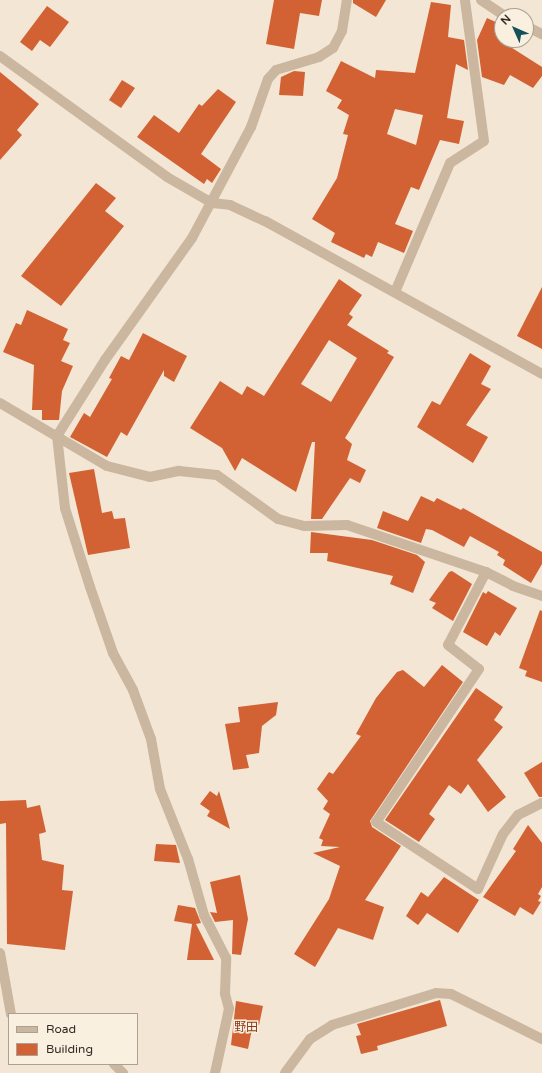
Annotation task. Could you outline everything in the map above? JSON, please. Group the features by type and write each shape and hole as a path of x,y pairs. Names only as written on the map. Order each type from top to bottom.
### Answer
{"street":[{"path":"215,1073 229,1009 224,994 226,958 204,916 188,859 160,790 151,739 133,690 113,653 90,587 65,508 57,436 105,360 192,238 251,128 268,79 276,70 318,57 333,48 342,31 347,0"},
{"path":"395,292 450,163 484,141 465,0"},
{"path":"481,0 494,9"},
{"path":"0,56 167,177 212,203 230,205 265,221 542,374"},
{"path":"0,403 107,466 150,477 179,471 217,475 278,519 304,526 347,525 486,572 513,586 542,596"},
{"path":"486,572 448,645 479,670 376,822 478,889 503,834 518,815 542,803"},
{"path":"0,953 11,1013"},
{"path":"285,1073 310,1039 332,1025 436,993 451,994 542,1039"},
{"path":"115,1065 123,1073"}],"building":[{"path":"274,0 322,0 319,16 300,13 294,49 266,44"},
{"path":"353,0 386,0 376,17 353,3"},
{"path":"431,2 451,5 448,37 464,40 468,70 456,64 447,118 464,121 459,144 440,140 419,190 411,187 395,224 413,231 404,253 378,242 372,257 366,254 364,258 331,242 335,233 312,219 337,178 348,135 343,134 349,115 337,108 342,100 326,91 341,61 375,78 376,70 415,73","holes":["395,109 423,115 416,145 387,134"]},
{"path":"47,6 69,22 50,47 40,40 32,51 20,42"},
{"path":"487,18 494,21 494,48 512,48 542,67 542,76 533,88 510,75 504,85 482,77 477,40"},
{"path":"294,71 305,72 303,96 279,95 281,77"},
{"path":"0,72 39,104 17,130 22,135 0,160"},
{"path":"122,80 135,88 121,108 109,100"},
{"path":"218,89 236,102 201,154 221,169 212,183 207,179 204,184 137,137 154,115 179,133 199,104 202,106"},
{"path":"96,183 116,198 105,211 124,226 61,306 21,276"},
{"path":"339,279 362,295 349,314 353,317 347,325 389,351 387,353 394,357 345,438 352,444 347,460 366,470 360,483 350,478 322,519 311,519 315,442 312,442 296,492 242,458 235,471 222,448 190,428 220,381 242,395 247,386 264,396","holes":["329,340 357,358 331,402 301,384"]},
{"path":"542,287 542,349 517,336"},
{"path":"27,310 68,329 63,340 70,343 61,361 73,366 62,391 59,420 42,420 42,410 32,410 34,365 3,352 16,323 21,325"},
{"path":"143,333 187,356 174,382 164,376 164,370 127,436 121,432 107,457 70,437 84,413 90,417 112,379 109,378 121,356 129,360"},
{"path":"470,353 491,366 481,384 491,389 466,425 488,437 473,463 417,427 432,401 440,405"},
{"path":"94,469 102,513 112,511 114,519 125,518 130,548 88,555 69,473"},
{"path":"421,496 434,502 437,498 461,510 463,508 542,552 542,564 531,583 503,565 505,560 497,555 499,552 470,536 464,547 432,530 426,529 421,543 377,528 383,511 408,521"},
{"path":"311,532 372,540 417,555 425,562 413,593 390,584 393,576 327,561 328,553 310,553"},
{"path":"452,571 472,584 453,621 432,608 436,603 429,600 449,572"},
{"path":"488,591 517,608 500,636 495,632 487,646 463,632 483,592 486,594"},
{"path":"540,610 542,611 542,682 525,676 527,671 519,668"},
{"path":"442,665 463,682 370,821 372,827 401,846 365,900 384,907 373,940 338,928 315,967 294,954 329,899 340,866 313,853 340,847 321,846 323,840 319,838 330,814 323,809 328,801 317,789 329,772 333,774 361,736 356,734 376,698 397,672 403,670 424,687"},
{"path":"476,688 503,707 494,720 503,727 477,760 506,797 488,812 468,784 461,794 449,785 429,814 435,819 419,842 385,820"},
{"path":"278,702 276,715 262,726 259,753 246,755 249,768 233,770 225,724 240,722 238,707"},
{"path":"542,762 542,797 539,797 524,773"},
{"path":"210,791 217,796 219,791 230,829 207,816 210,811 200,804"},
{"path":"26,800 27,808 40,805 46,832 39,834 42,860 64,865 62,890 73,891 65,950 7,944 6,823 0,824 0,801"},
{"path":"528,825 542,843 542,887 538,894 541,896 538,901 541,902 533,915 520,907 515,916 483,897 516,851 513,849"},
{"path":"156,844 176,845 180,863 154,861"},
{"path":"240,875 248,919 241,955 232,954 233,920 215,922 210,912 217,913 210,882"},
{"path":"444,877 479,900 458,933 427,913 418,925 406,916 421,892 428,897"},
{"path":"178,905 195,908 201,923 196,924 214,960 187,960 192,924 174,921"},
{"path":"440,1000 447,1026 377,1046 378,1050 361,1054 356,1036 361,1035 357,1024"},
{"path":"236,1001 263,1006 259,1025 253,1024 248,1049 231,1045"}],"district":[{"name":"野田","path":"246,1028"}]}
